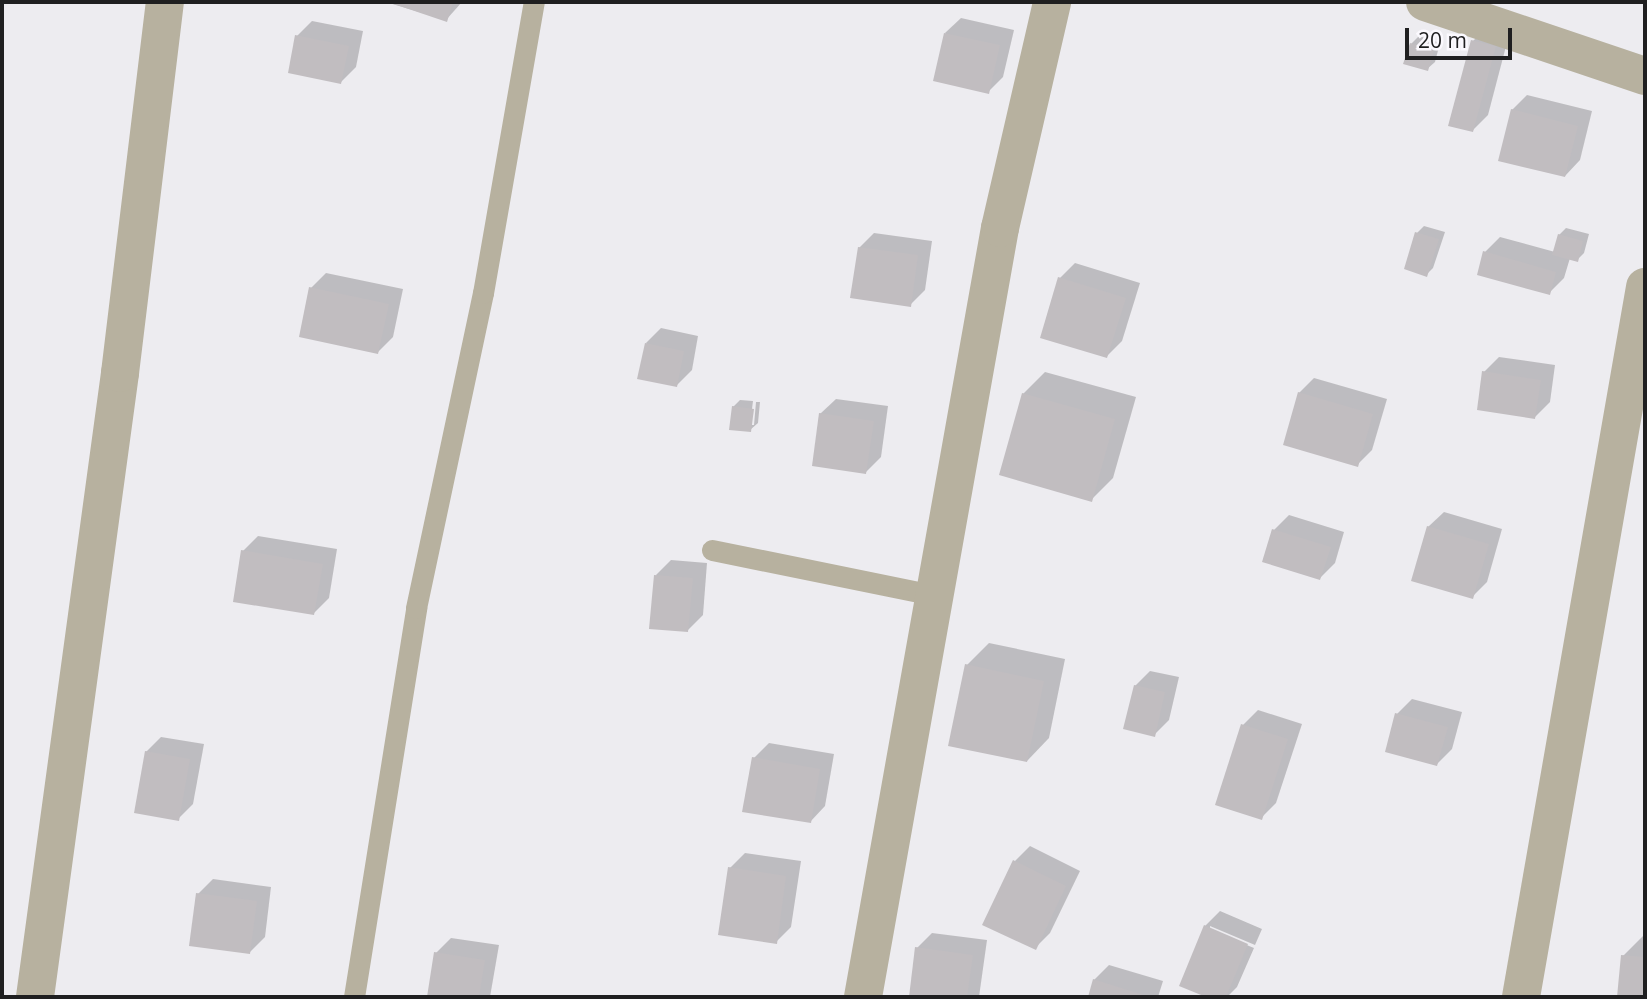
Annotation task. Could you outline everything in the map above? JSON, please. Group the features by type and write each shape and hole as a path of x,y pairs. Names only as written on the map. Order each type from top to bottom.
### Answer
{"street":[{"path":"35,997 120,373 165,2"},
{"path":"863,997 1000,228 1052,2"},
{"path":"1425,2 1645,76"},
{"path":"1521,997 1645,287"}],"lane":[{"path":"354,997 416,608 483,293 534,2"},
{"path":"712,550 934,595"}],"building":[{"path":"388,2 453,2 447,22"},
{"path":"944,33 1000,45 989,94 933,81"},
{"path":"295,35 349,46 341,84 288,73"},
{"path":"1471,40 1496,46 1473,132 1448,126"},
{"path":"1410,43 1434,50 1428,71 1403,64"},
{"path":"1511,109 1578,126 1565,177 1498,161"},
{"path":"1415,232 1439,239 1427,277 1404,269"},
{"path":"1558,234 1583,241 1578,262 1552,255"},
{"path":"858,247 918,255 911,307 850,298"},
{"path":"1483,251 1556,272 1550,295 1477,275"},
{"path":"1058,277 1126,298 1107,358 1040,338"},
{"path":"309,287 389,304 378,354 299,337"},
{"path":"645,343 684,351 677,387 637,379"},
{"path":"1482,371 1541,380 1535,419 1477,410"},
{"path":"1298,392 1373,414 1358,467 1283,445"},
{"path":"1022,393 1115,419 1092,502 999,475"},
{"path":"732,406 754,409 751,432 729,430"},
{"path":"819,413 874,421 866,474 812,466"},
{"path":"1427,526 1489,544 1473,599 1411,581"},
{"path":"1272,529 1331,547 1320,580 1262,562"},
{"path":"241,550 323,564 314,615 233,602"},
{"path":"654,575 693,578 688,632 649,629"},
{"path":"965,664 1044,681 1027,762 948,746"},
{"path":"1134,685 1165,692 1155,737 1123,729"},
{"path":"1395,713 1448,727 1437,766 1385,752"},
{"path":"1241,724 1288,739 1262,820 1215,805"},
{"path":"145,751 190,759 179,821 134,813"},
{"path":"752,757 820,769 811,823 742,812"},
{"path":"1013,860 1066,886 1036,950 982,925"},
{"path":"728,867 786,876 777,944 718,935"},
{"path":"196,893 257,901 250,954 189,946"},
{"path":"1204,925 1248,944 1226,997 1206,997 1179,986"},
{"path":"915,947 973,955 967,997 909,997"},
{"path":"434,952 485,960 479,997 427,997"},
{"path":"1621,955 1645,957 1645,997 1617,997"},
{"path":"1093,979 1150,997 1088,997"}]}
